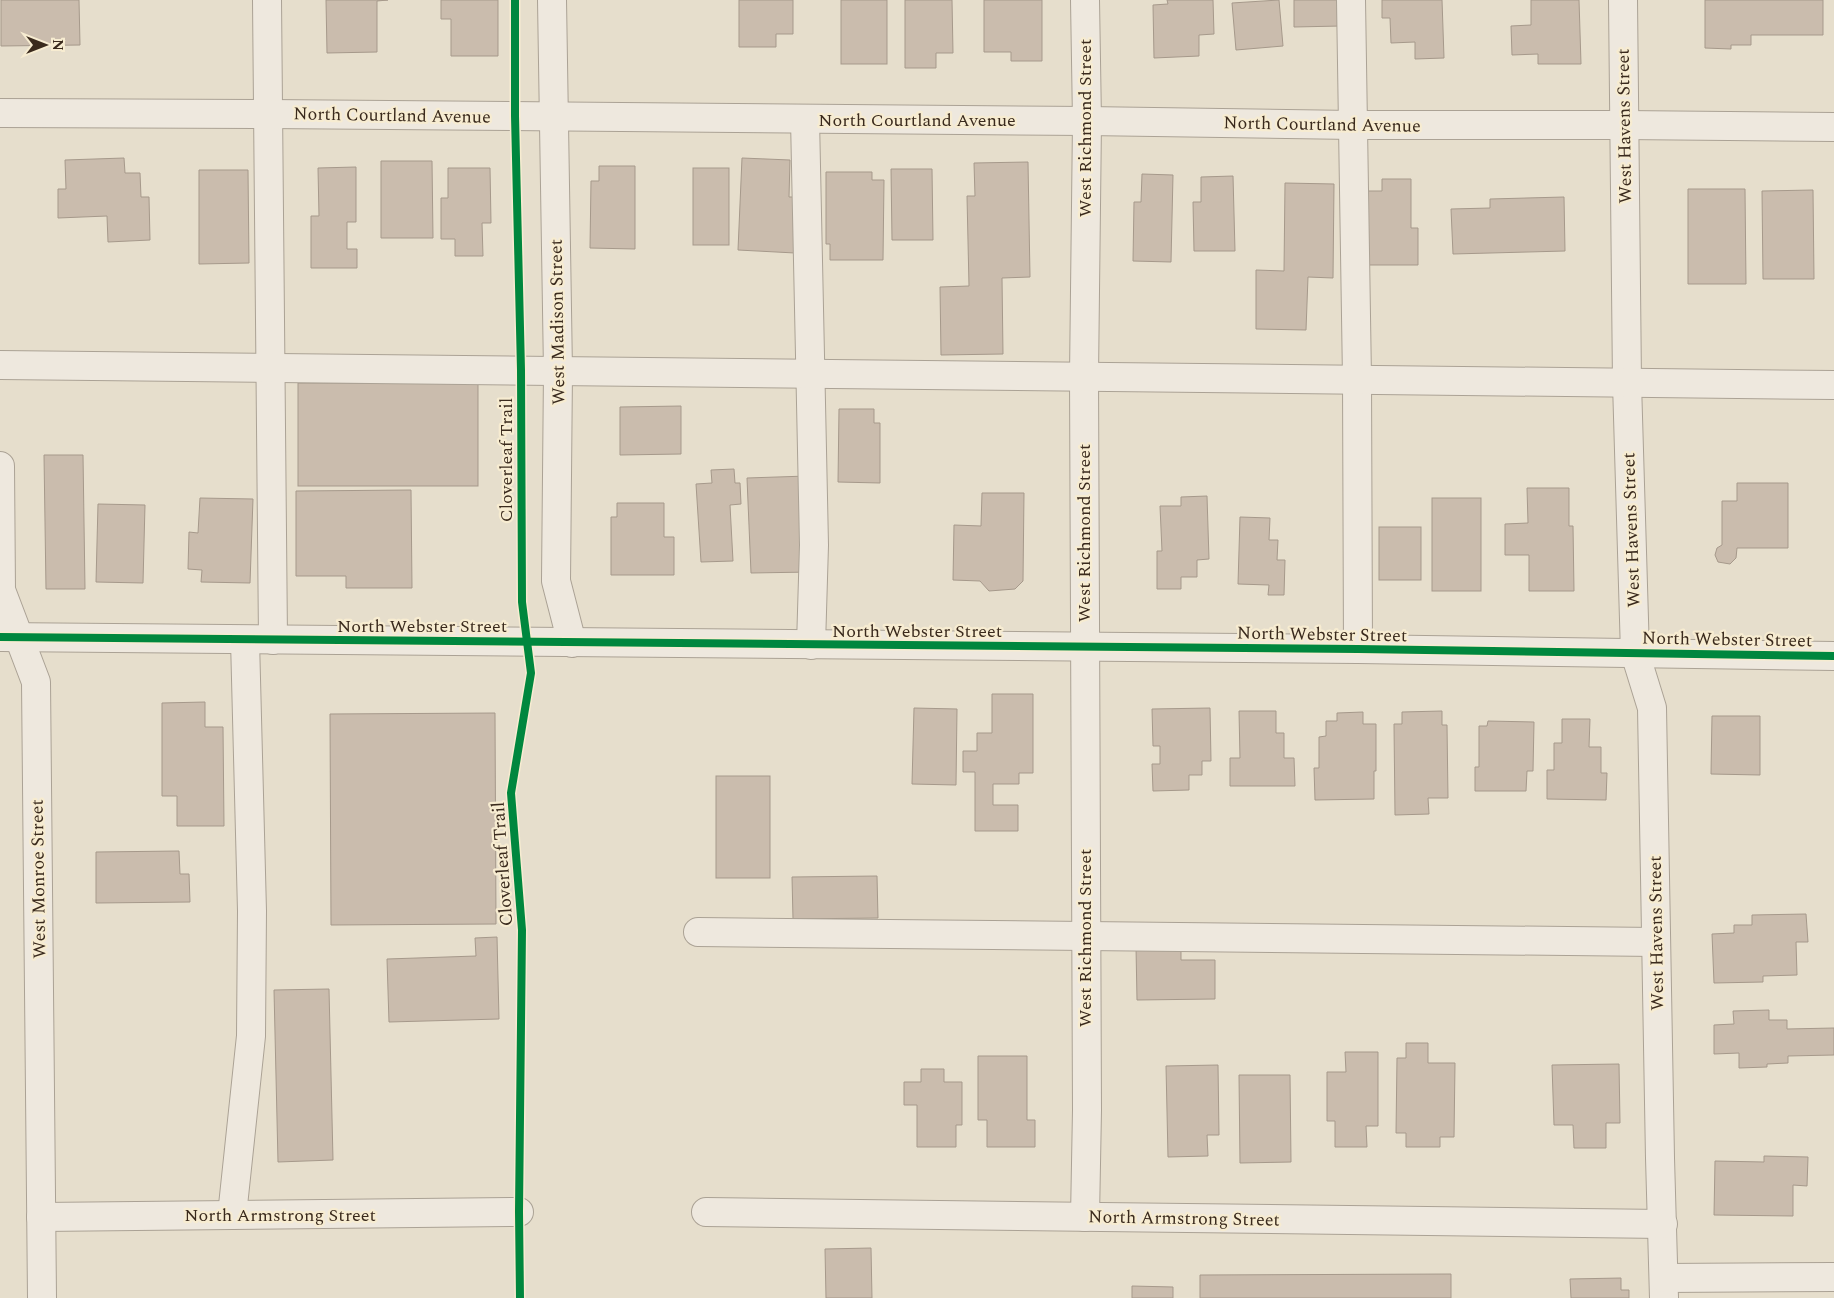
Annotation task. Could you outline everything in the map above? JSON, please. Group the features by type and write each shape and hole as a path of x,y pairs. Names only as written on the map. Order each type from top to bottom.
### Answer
{"street":[{"path":"267,0 272,640"},
{"name":"West Madison Street","path":"552,0 558,371 556,581 572,643"},
{"name":"West Richmond Street","path":"1085,0 1087,121 1084,376 1087,1110 1085,1217"},
{"path":"1351,0 1357,379 1358,649"},
{"name":"West Havens Street","path":"1623,0 1627,383 1634,653 1652,708 1664,1288"},
{"name":"North Courtland Avenue","path":"0,113 554,116 1353,125 1834,127"},
{"path":"805,119 814,545 811,645"},
{"path":"0,364 1834,385"},
{"name":"West Monroe Street","path":"0,466 1,590 10,637 36,682 42,1298"},
{"name":"North Webster Street","path":"10,637 1358,649 1834,656"},
{"path":"232,1215 251,1036 252,911 245,640"},
{"path":"698,932 1656,942"},
{"name":"North Armstrong Street","path":"41,1216 519,1212"},
{"name":"North Armstrong Street","path":"706,1212 1663,1224"},
{"path":"1664,1288 1834,1278"}],"building":[{"path":"1,0 79,0 80,45 1,46"},
{"path":"326,0 388,0 377,1 377,52 327,53"},
{"path":"441,0 498,0 498,56 451,56 451,19 441,19"},
{"path":"739,0 793,0 793,34 776,34 776,47 739,47"},
{"path":"841,0 887,0 887,64 841,64"},
{"path":"905,0 952,0 953,53 936,53 936,68 905,68"},
{"path":"984,0 1042,0 1042,61 1011,61 1011,52 984,52"},
{"path":"1167,0 1213,0 1214,34 1199,35 1199,56 1154,58 1153,5 1168,4"},
{"path":"1279,0 1283,46 1236,50 1232,3"},
{"path":"1294,0 1340,0 1341,26 1294,27"},
{"path":"1382,0 1442,0 1444,58 1415,59 1415,42 1391,43 1390,18 1382,18"},
{"path":"1531,0 1579,0 1581,64 1538,64 1538,54 1512,55 1511,26 1531,25"},
{"path":"1705,0 1823,0 1823,35 1751,35 1751,45 1731,45 1731,49 1705,48"},
{"path":"124,158 125,173 140,173 141,197 149,197 150,240 108,242 107,216 58,218 58,189 66,189 65,160"},
{"path":"742,158 790,160 789,197 798,197 795,253 738,250"},
{"path":"381,161 432,161 433,238 381,238"},
{"path":"1028,162 1030,277 1002,278 1003,354 941,355 940,287 969,286 967,196 975,196 974,163"},
{"path":"599,166 635,166 635,249 590,248 591,181 599,181"},
{"path":"356,167 356,222 347,222 347,249 357,249 357,268 311,268 311,216 319,216 318,168"},
{"path":"448,168 490,168 491,223 482,223 483,256 455,256 455,239 441,239 441,198 448,198"},
{"path":"693,168 729,168 729,245 693,245"},
{"path":"891,169 932,169 933,240 892,240"},
{"path":"199,170 248,170 249,263 199,264"},
{"path":"826,172 872,172 872,180 884,180 883,260 830,260 830,244 826,244"},
{"path":"1142,174 1173,175 1171,262 1133,261 1134,202 1141,202"},
{"path":"1233,176 1235,251 1194,251 1193,202 1201,202 1201,177"},
{"path":"1382,179 1411,179 1411,228 1418,228 1418,265 1368,265 1368,191 1382,191"},
{"path":"1285,183 1334,184 1333,278 1308,277 1306,330 1256,329 1256,270 1284,271"},
{"path":"1688,189 1745,189 1746,284 1688,284"},
{"path":"1813,190 1814,279 1763,279 1762,191"},
{"path":"1564,197 1565,251 1453,254 1451,209 1490,208 1490,199"},
{"path":"298,383 478,383 478,486 298,486"},
{"path":"681,406 681,454 620,455 620,407"},
{"path":"839,409 874,409 874,423 880,423 880,483 838,482"},
{"path":"44,455 83,455 85,589 46,589"},
{"path":"734,469 735,483 740,483 741,504 730,505 733,561 701,562 696,484 712,483 711,470"},
{"path":"807,476 811,572 751,573 747,478"},
{"path":"1737,483 1788,483 1788,548 1737,548 1736,558 1730,564 1718,562 1715,555 1717,548 1722,545 1722,501 1737,501"},
{"path":"1527,488 1569,488 1569,526 1573,526 1574,591 1529,591 1529,555 1505,555 1505,524 1528,523"},
{"path":"411,490 412,588 346,588 346,576 296,576 296,491"},
{"path":"982,493 1024,493 1023,581 1015,589 989,591 980,581 953,580 954,525 981,526"},
{"path":"1207,496 1209,559 1197,560 1197,577 1181,577 1181,589 1157,589 1157,551 1162,551 1160,506 1181,506 1181,497"},
{"path":"200,498 253,499 250,583 201,582 202,570 188,569 189,532 198,533"},
{"path":"1432,498 1481,498 1481,591 1432,591"},
{"path":"617,503 664,503 664,537 674,537 674,575 611,575 611,517 617,517"},
{"path":"98,504 145,505 143,583 96,582"},
{"path":"1240,517 1270,518 1269,540 1278,540 1277,560 1285,560 1284,595 1268,595 1269,585 1238,584"},
{"path":"1379,527 1421,527 1421,580 1379,580"},
{"path":"992,694 1033,694 1033,773 1019,773 1019,784 993,784 993,805 1018,805 1018,831 975,831 975,772 963,772 963,751 977,751 977,733 992,733"},
{"path":"205,702 205,727 223,727 224,826 177,826 177,796 162,796 162,703"},
{"path":"914,708 957,709 956,785 912,784"},
{"path":"1210,708 1211,761 1202,761 1202,775 1189,775 1189,790 1153,791 1152,764 1160,764 1160,746 1153,746 1152,709"},
{"path":"1239,711 1276,711 1276,733 1284,733 1284,758 1294,758 1295,786 1230,786 1230,758 1240,758"},
{"path":"1442,711 1442,725 1447,725 1448,798 1428,798 1429,814 1395,815 1394,724 1402,724 1402,712"},
{"path":"1363,712 1363,724 1376,724 1374,799 1315,800 1314,768 1319,768 1319,737 1326,736 1326,721 1337,721 1337,713"},
{"path":"495,713 496,924 331,925 330,714"},
{"path":"1712,716 1760,716 1760,775 1711,774"},
{"path":"1562,719 1590,719 1589,747 1601,747 1601,773 1607,773 1606,800 1547,799 1547,770 1554,770 1554,743 1562,743"},
{"path":"1488,721 1534,722 1533,771 1527,771 1526,791 1475,791 1475,767 1479,767 1479,726 1487,726"},
{"path":"716,776 770,776 770,878 716,878"},
{"path":"179,851 180,874 189,874 190,902 96,903 96,852"},
{"path":"877,876 878,918 793,919 792,877"},
{"path":"1806,914 1808,942 1796,942 1797,975 1763,976 1763,982 1714,983 1712,934 1734,933 1734,925 1752,925 1752,915"},
{"path":"497,937 499,1019 389,1022 387,959 476,956 475,938"},
{"path":"1181,946 1181,960 1215,960 1215,999 1137,1000 1136,947"},
{"path":"329,989 333,1160 278,1162 274,990"},
{"path":"1769,1010 1769,1020 1787,1020 1787,1029 1834,1028 1834,1055 1788,1056 1788,1063 1767,1064 1767,1067 1739,1068 1739,1053 1714,1054 1714,1025 1734,1024 1733,1011"},
{"path":"1406,1043 1428,1043 1428,1063 1455,1063 1454,1137 1440,1137 1440,1147 1406,1147 1406,1133 1396,1133 1397,1058 1406,1058"},
{"path":"1345,1052 1378,1052 1378,1126 1366,1126 1367,1147 1335,1147 1335,1121 1327,1121 1327,1072 1346,1072"},
{"path":"978,1056 1027,1056 1027,1120 1035,1120 1035,1147 987,1147 987,1120 978,1120"},
{"path":"1619,1064 1620,1123 1606,1123 1606,1148 1574,1148 1573,1125 1554,1125 1552,1065"},
{"path":"1218,1065 1219,1135 1207,1135 1208,1156 1168,1157 1166,1066"},
{"path":"921,1069 944,1069 944,1082 962,1082 962,1125 956,1125 956,1147 917,1147 917,1105 904,1105 904,1082 921,1082"},
{"path":"1239,1075 1290,1075 1291,1162 1240,1163"},
{"path":"1764,1156 1808,1157 1807,1186 1793,1185 1793,1216 1714,1215 1715,1161 1764,1162"},
{"path":"871,1248 872,1298 826,1298 825,1249"},
{"path":"1451,1274 1451,1298 1200,1298 1200,1275"},
{"path":"1621,1278 1621,1290 1629,1290 1629,1298 1571,1298 1570,1279"},
{"path":"1132,1286 1173,1287 1173,1298 1132,1298"}],"cycle path":[{"name":"Cloverleaf Trail","path":"515,0 515,116 521,370 522,602 531,673 511,793 522,930 520,1298"},
{"path":"0,637 1358,649 1834,656"}]}
